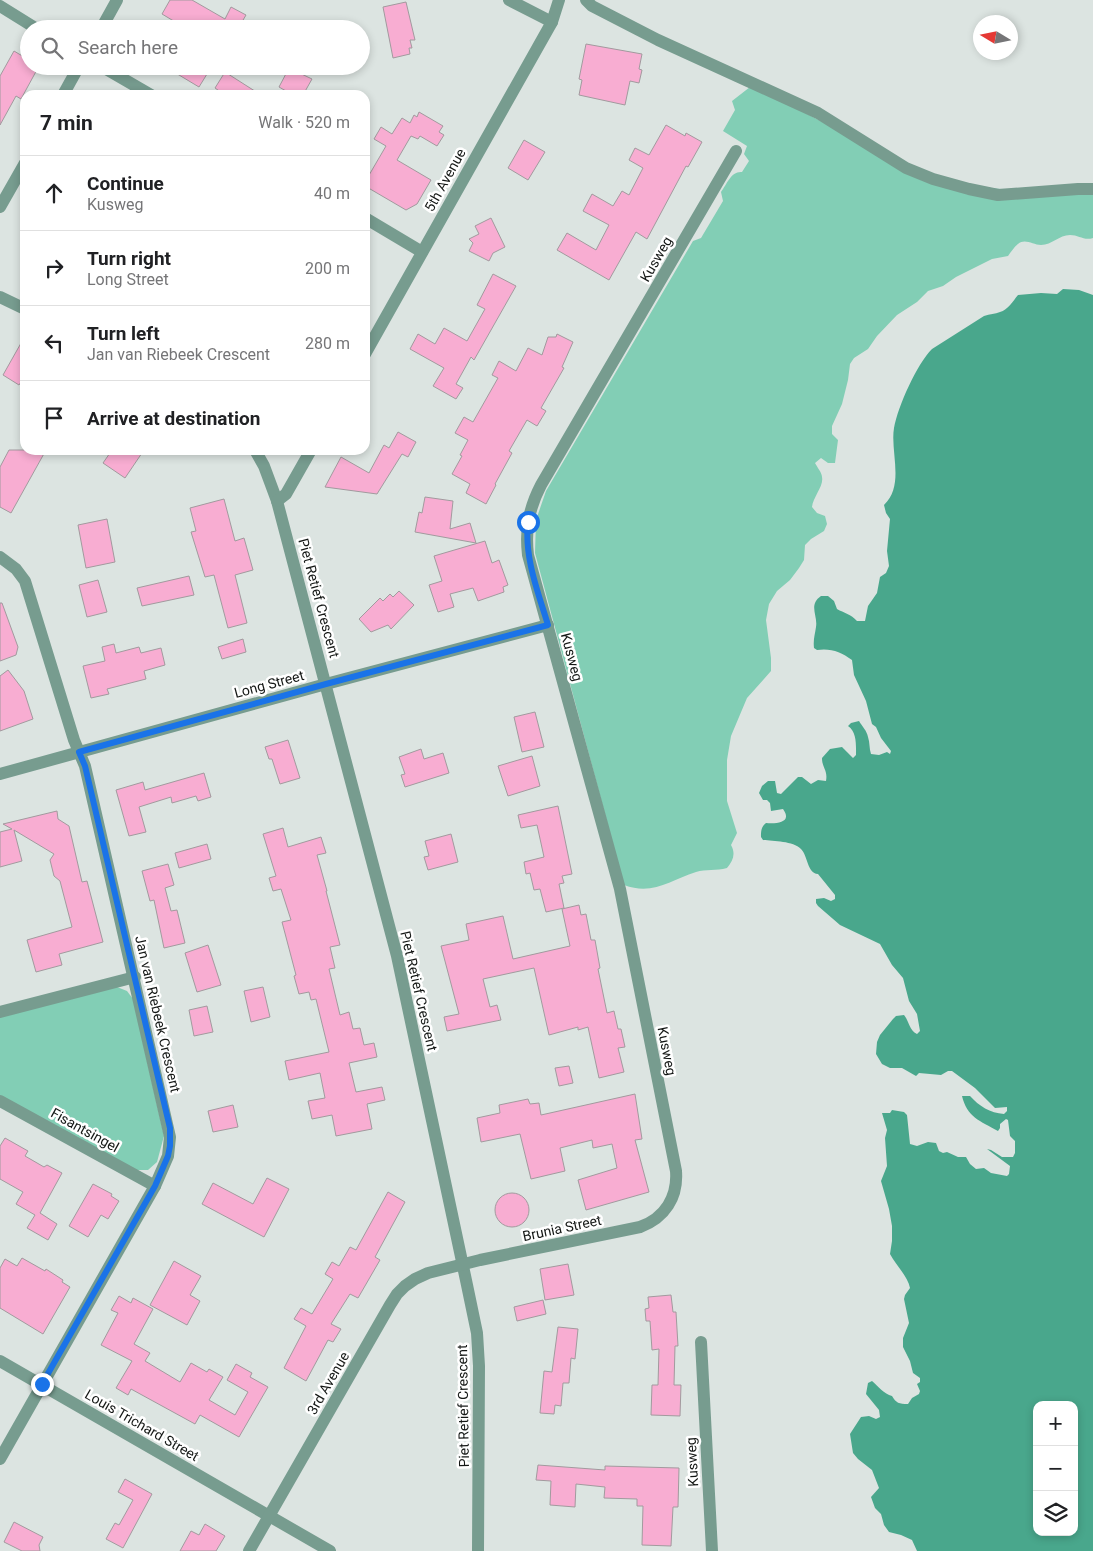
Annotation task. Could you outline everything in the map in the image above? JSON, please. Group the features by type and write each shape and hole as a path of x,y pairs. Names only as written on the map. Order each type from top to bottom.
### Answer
{"street":[{"path":"106,20 117,0"},
{"path":"508,0 552,22"},
{"name":"5th Avenue","path":"370,345 552,22 558,0"},
{"path":"586,0 592,6 658,40 818,113 906,168 933,179 969,189 998,194 1078,189 1093,190"},
{"path":"0,6 23,20"},
{"path":"66,90 74,75"},
{"path":"117,75 142,90"},
{"name":"Kusweg","path":"663,1212 673,1197 676,1171 620,889 528,554 528,522 535,497 736,151"},
{"path":"0,207 20,172"},
{"path":"370,221 422,252"},
{"path":"0,297 20,307"},
{"name":"Piet Retief Crescent","path":"258,455 277,501 397,956 463,1264 478,1349 478,1551"},
{"path":"277,501 286,494 308,455"},
{"name":"Jan van Riebeek Crescent","path":"0,557 16,569 25,581 85,766 170,1128 168,1156 155,1186 0,1458"},
{"name":"Long Street","path":"0,774 548,625"},
{"path":"0,1012 135,977"},
{"name":"Fisantsingel","path":"0,1101 155,1186"},
{"name":"Brunia Street","path":"463,1264 640,1227 649,1224 663,1212"},
{"name":"3rd Avenue","path":"249,1551 397,1294 421,1275 463,1264"},
{"name":"Kusweg","path":"701,1342 712,1551"},
{"name":"Louis Trichard Street","path":"0,1361 330,1551"}],"shaded area":[{"path":"750,87 773,96 830,126 921,180 1052,195 1093,195 1093,238 1087,239 1070,235 1045,245 1021,242 1008,256 992,259 956,277 943,286 928,291 917,302 897,315 877,336 868,349 854,358 850,364 842,404 832,426 832,434 838,440 835,463 828,463 821,458 815,463 822,480 812,507 817,513 825,516 827,524 824,531 805,545 804,560 790,580 777,591 769,604 766,620 771,671 747,698 731,736 727,760 727,801 737,833 731,845 734,854 732,860 727,868 696,872 653,888 634,888 624,885 535,553 536,520 546,491 693,241 701,238 723,201 721,192 732,176 742,172 749,161 744,154 747,146 723,131 735,110 732,101"},
{"path":"1063,289 1079,290 1093,295 1093,1551 917,1551 912,1540 889,1532 884,1525 881,1514 875,1508 871,1497 879,1488 872,1470 853,1453 850,1434 861,1417 869,1416 876,1419 880,1417 879,1410 866,1394 868,1383 872,1381 884,1392 892,1396 896,1402 902,1404 908,1404 920,1391 917,1384 920,1382 920,1378 913,1373 910,1361 903,1347 903,1338 909,1323 904,1299 910,1288 890,1254 892,1226 881,1181 887,1166 885,1138 887,1130 882,1113 890,1113 892,1110 904,1112 907,1115 910,1144 917,1146 928,1142 936,1143 939,1151 958,1157 966,1157 976,1169 984,1168 991,1173 1007,1176 1010,1166 987,1149 1002,1157 1013,1157 1015,1141 1010,1136 1008,1120 1006,1119 1000,1124 998,1131 975,1118 967,1109 962,1096 970,1096 989,1111 1004,1114 1007,1111 1007,1107 995,1108 975,1088 952,1071 941,1075 919,1073 916,1076 902,1068 890,1068 882,1064 876,1054 877,1042 880,1035 896,1016 904,1015 914,1032 917,1034 920,1031 917,1014 909,1001 903,978 892,965 880,944 840,925 818,906 816,899 824,898 831,901 835,899 835,895 818,874 812,871 798,846 778,841 763,840 761,833 764,825 766,823 782,822 785,820 786,814 783,809 771,811 770,803 767,800 763,800 759,793 762,786 768,781 775,781 777,793 781,794 798,777 802,777 811,784 818,780 826,781 822,758 830,749 842,747 853,758 856,755 854,735 848,726 851,723 859,721 867,735 871,754 879,755 887,752 890,754 891,751 881,738 876,727 872,724 866,701 854,675 852,660 836,651 817,650 814,648 815,603 821,596 828,596 834,601 837,609 850,615 857,621 865,621 868,606 877,593 880,577 886,573 889,566 887,551 890,519 884,505 894,488 893,437 896,419 909,386 926,356 932,349 984,316 1003,311 1018,295 1057,294"},
{"path":"117,987 127,991 133,999 164,1136 157,1162 148,1170 136,1170 0,1096 0,1017"}],"building":[{"path":"170,0 192,0 225,19 231,7 246,15 243,20 172,20 162,14"},
{"path":"406,2 415,40 410,40 412,48 409,48 410,54 393,58 383,7"},
{"path":"586,44 642,54 639,69 642,70 639,83 630,81 625,105 579,95 582,80 579,79"},
{"path":"14,51 20,55 20,75 34,75 26,90 20,90 20,98 16,96 0,125 0,76"},
{"path":"179,75 206,75 199,87"},
{"path":"223,75 230,75 253,90 218,90 215,88"},
{"path":"285,75 304,75 312,79 306,90 284,90 279,87"},
{"path":"419,112 443,126 439,132 444,135 437,146 420,136 418,139 411,136 397,160 431,180 417,204 406,210 370,189 370,173 386,146 374,139 381,127 392,134 402,118 410,123 414,115 417,117"},
{"path":"666,125 685,136 686,133 702,142 688,167 686,166 647,239 636,232 609,280 557,250 567,233 596,250 609,225 583,211 592,194 613,206 622,191 629,195 643,168 629,160 635,148 649,155"},
{"path":"524,140 545,152 528,180 508,168"},
{"path":"491,218 505,247 493,253 489,261 469,251 473,243 469,239 479,234 475,226"},
{"path":"493,274 516,286 474,360 471,357 456,384 463,388 456,399 433,386 444,368 410,349 418,334 435,344 444,328 467,341 485,309 477,305"},
{"path":"557,334 573,342 562,367 564,368 541,408 546,411 537,426 527,420 509,451 512,453 486,504 466,493 470,484 452,474 468,440 455,433 464,417 473,422 498,378 492,375 499,361 516,371 528,348 542,355 548,337 556,337"},
{"path":"20,345 20,384 19,385 3,375"},
{"path":"398,432 416,442 408,457 402,454 377,494 325,487 341,457 369,473 384,445 389,448"},
{"path":"9,450 20,450 20,455 43,455 11,513 0,507 0,467"},
{"path":"109,455 141,455 125,478 103,463"},
{"path":"425,497 453,501 450,529 470,523 476,543 415,532 419,512 422,513"},
{"path":"224,499 235,541 244,538 253,570 235,575 247,623 228,628 214,575 205,577 191,532 196,531 190,508"},
{"path":"107,519 115,562 86,568 78,525"},
{"path":"485,541 492,563 499,560 508,585 503,587 504,592 478,601 473,588 450,594 454,607 438,612 429,585 442,581 434,556"},
{"path":"189,576 194,595 142,606 137,588"},
{"path":"98,580 107,612 87,617 79,585"},
{"path":"399,591 414,605 391,629 388,625 371,632 359,619 380,598 383,601 390,594 393,597"},
{"path":"0,603 2,603 18,647 16,655 0,661"},
{"path":"243,639 246,652 222,659 218,647"},
{"path":"114,644 116,653 139,647 141,653 161,648 165,665 144,671 146,679 107,689 109,694 91,698 83,666 105,661 102,647"},
{"path":"8,670 24,691 33,719 0,731 0,676"},
{"path":"535,712 544,747 522,752 514,717"},
{"path":"288,740 300,778 280,784 272,759 269,759 265,747"},
{"path":"421,749 424,759 443,753 449,773 405,787 401,775 405,774 399,757"},
{"path":"532,756 540,786 508,796 498,766"},
{"path":"204,773 211,797 198,801 196,796 172,803 171,797 139,807 146,832 129,836 116,790 143,782 145,790"},
{"path":"558,806 572,874 562,876 564,883 559,884 564,908 546,912 540,889 534,890 530,873 526,874 524,862 544,857 537,825 521,828 518,815"},
{"path":"57,811 58,819 69,826 82,882 87,881 103,942 59,954 62,965 36,972 27,940 72,927 60,881 54,876 50,860 54,854 14,830 22,861 0,867 0,832 12,829 3,824"},
{"path":"283,828 288,847 321,837 326,853 317,855 340,945 330,947 335,968 329,969 340,1015 349,1012 353,1029 360,1028 364,1045 374,1043 377,1057 349,1063 356,1092 382,1087 385,1100 367,1104 372,1129 336,1136 332,1115 312,1119 308,1101 325,1098 320,1073 289,1080 285,1061 329,1052 316,999 311,1000 309,992 299,994 282,922 291,920 281,889 273,891 269,878 276,876 263,834"},
{"path":"451,834 458,862 428,870 424,857 429,856 425,841"},
{"path":"207,844 211,859 179,868 175,853"},
{"path":"168,864 174,885 165,888 171,911 177,910 185,943 164,948 154,900 150,901 142,871"},
{"path":"579,905 581,915 586,914 591,940 595,940 600,968 598,969 607,1013 614,1011 618,1029 621,1029 625,1047 618,1048 624,1072 599,1078 588,1027 578,1030 578,1027 549,1035 534,968 483,979 490,1007 497,1005 501,1020 447,1031 444,1017 459,1014 441,946 469,940 466,924 503,916 513,959 570,946 562,909"},
{"path":"208,945 221,985 197,992 185,953"},
{"path":"263,987 270,1017 251,1022 244,991"},
{"path":"207,1006 213,1032 194,1036 189,1010"},
{"path":"569,1066 573,1083 559,1086 555,1068"},
{"path":"635,1094 642,1139 635,1140 649,1192 586,1210 578,1180 617,1168 612,1144 593,1148 592,1140 560,1148 565,1171 531,1179 520,1134 481,1142 477,1118 500,1113 499,1105 528,1099 530,1104 539,1103 541,1115"},
{"path":"233,1105 238,1127 213,1132 208,1111"},
{"path":"5,1138 28,1151 25,1156 44,1167 47,1165 62,1173 40,1213 57,1224 48,1240 27,1228 35,1215 16,1204 23,1192 0,1179 0,1146"},
{"path":"267,1178 289,1189 264,1237 202,1204 213,1183 253,1204"},
{"path":"93,1184 112,1194 111,1196 119,1201 108,1219 101,1215 88,1237 69,1226"},
{"path":"388,1192 405,1202 375,1257 380,1260 358,1298 350,1294 331,1324 341,1329 333,1342 328,1340 306,1381 284,1368 306,1326 294,1319 301,1308 312,1314 333,1279 325,1274 332,1262 339,1266 350,1247 356,1250"},
{"path":"512,1193 524,1198 529,1210 524,1222 512,1227 500,1222 495,1210 500,1198"},
{"path":"22,1258 45,1271 46,1269 70,1287 43,1334 0,1308 0,1268 5,1259 17,1266"},
{"path":"174,1261 201,1276 190,1295 200,1301 187,1325 150,1305"},
{"path":"568,1264 574,1295 545,1300 540,1269"},
{"path":"671,1295 673,1312 676,1312 678,1346 675,1346 674,1385 681,1385 680,1416 651,1415 652,1385 658,1385 659,1349 652,1350 650,1321 646,1321 645,1309 649,1308 648,1297"},
{"path":"119,1296 131,1303 133,1298 153,1309 134,1344 150,1353 145,1361 180,1382 191,1363 207,1372 209,1369 223,1377 209,1400 235,1415 248,1392 227,1380 236,1364 252,1373 250,1377 268,1387 239,1437 200,1415 195,1424 131,1389 128,1395 116,1388 132,1361 101,1345 118,1313 111,1310"},
{"path":"543,1300 546,1314 517,1321 514,1307"},
{"path":"558,1327 578,1329 575,1359 571,1358 569,1383 563,1383 561,1406 555,1405 554,1414 540,1413 544,1371 552,1372"},
{"path":"538,1465 605,1470 605,1466 679,1468 678,1507 673,1507 671,1546 642,1545 643,1506 637,1506 637,1499 604,1498 605,1487 576,1484 575,1507 550,1505 551,1481 536,1480"},
{"path":"125,1479 152,1494 123,1548 106,1539 115,1523 119,1525 133,1500 118,1492"},
{"path":"14,1522 43,1537 39,1545 40,1551 22,1551 4,1542"},
{"path":"205,1524 225,1536 216,1551 180,1551 191,1531 199,1535"}],"route":[{"path":"42,1384 155,1186 168,1156 170,1146 170,1128 85,766 79,752 548,625 528,554 528,522"}]}
